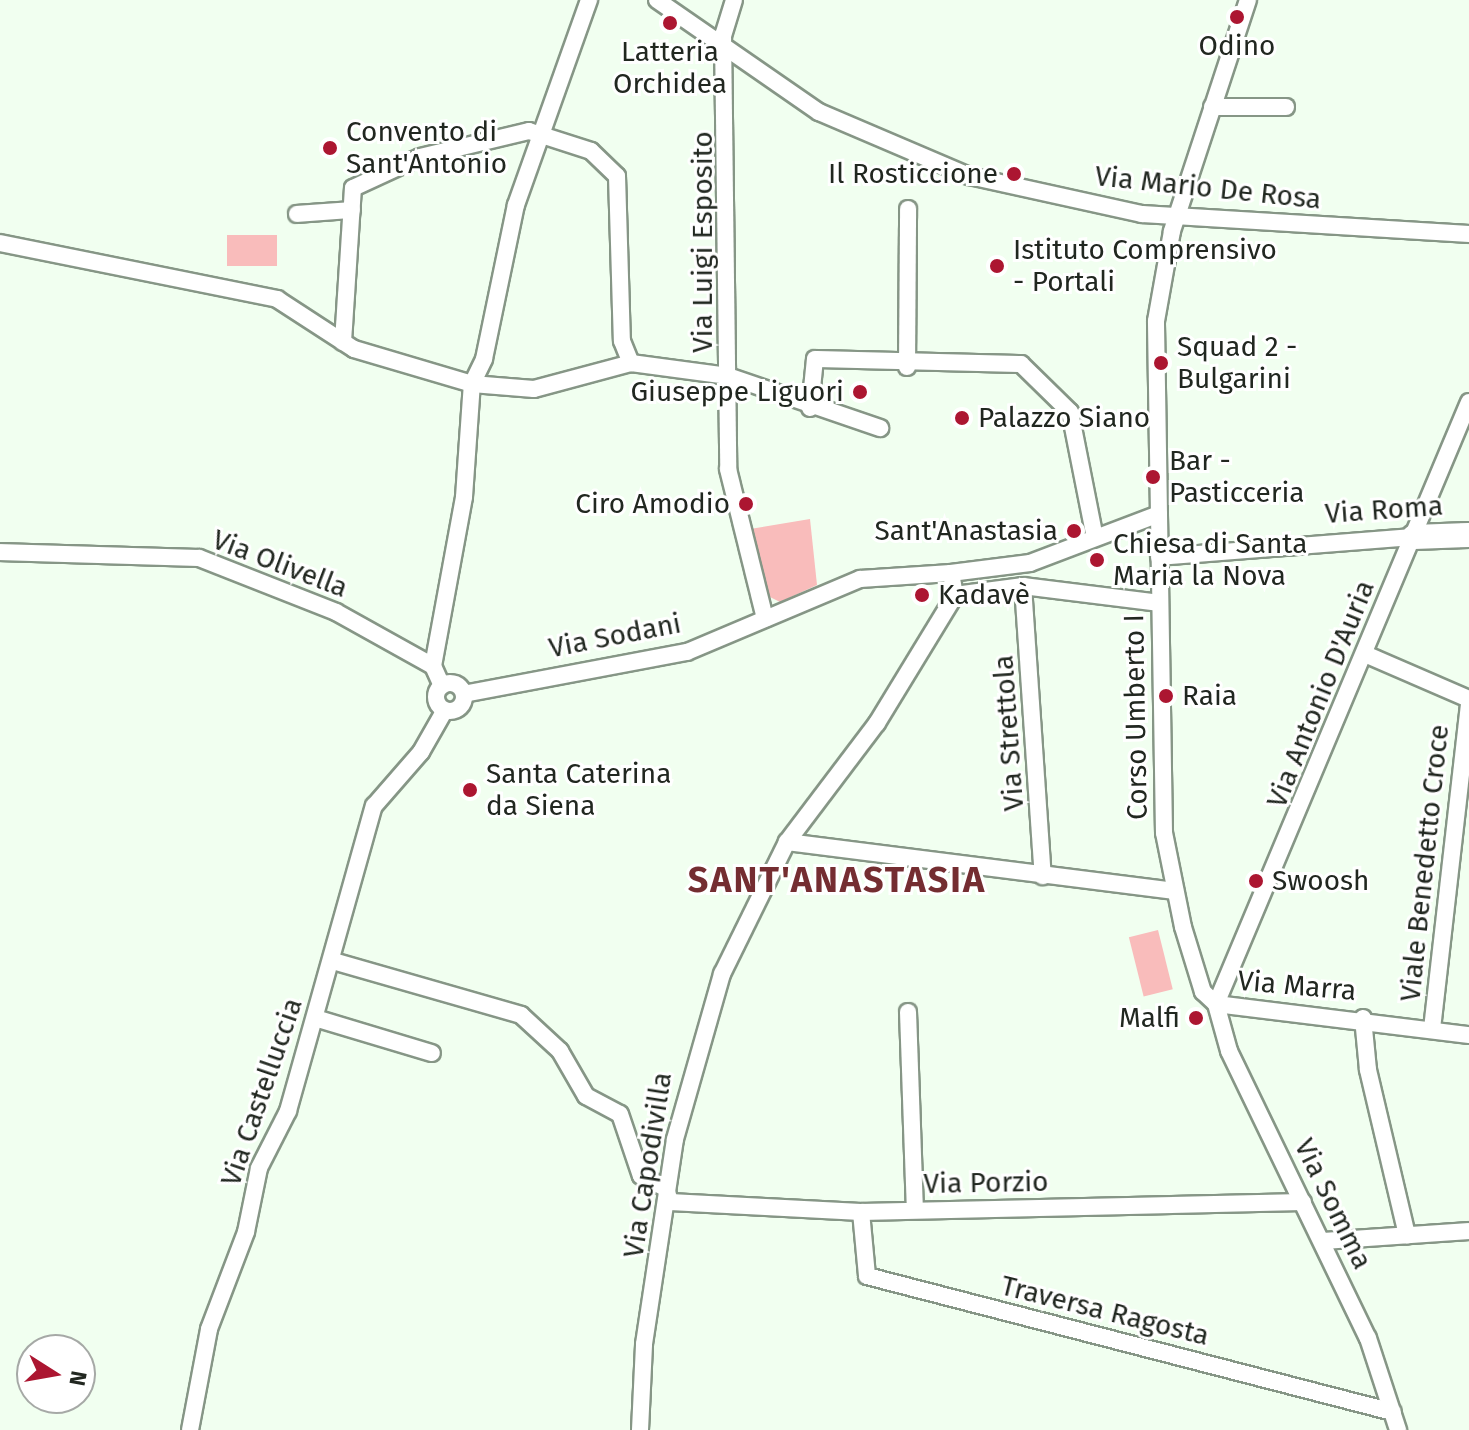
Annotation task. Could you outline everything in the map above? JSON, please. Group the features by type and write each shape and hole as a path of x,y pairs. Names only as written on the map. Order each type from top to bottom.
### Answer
{"street":[{"path":"442,686 455,684 464,694 458,709 445,710 436,701 442,686 433,666 464,497 472,384 484,359 516,205 546,133 589,0"},
{"name":"Via Mario De Rosa","path":"657,0 725,53 819,112 932,163 1023,191 1178,217 1469,234"},
{"name":"Via Luigi Esposito","path":"734,0 725,53 728,469 765,618"},
{"name":"Corso Umberto I","path":"1216,1004 1203,992 1175,891 1164,833 1156,321 1178,217 1248,0"},
{"path":"1212,107 1286,107"},
{"path":"343,342 353,188 420,157 496,137 546,133 611,163 617,176 623,195 622,341 631,363"},
{"path":"907,367 908,209"},
{"path":"297,214 352,210"},
{"path":"0,243 255,293 343,342 472,384 522,390 631,363 728,376 810,408 880,428"},
{"path":"810,408 815,359 907,367 1021,364 1070,412 1095,538"},
{"name":"Via Antonio D'Auria","path":"1216,1004 1469,402"},
{"name":"Via Sodani","path":"464,694 687,652 815,595 876,576 951,573 1030,563 1159,514"},
{"name":"Via Roma","path":"1159,557 1469,535"},
{"name":"Via Olivella","path":"0,552 199,558 336,612 433,666"},
{"path":"951,573 955,595 1023,586 1160,603"},
{"name":"Via Strettola","path":"1023,586 1043,876"},
{"name":"Via Capodivilla","path":"640,1430 644,1344 670,1202 675,1139 699,1038 722,974 787,842 877,723 955,595"},
{"path":"1365,654 1469,700"},
{"name":"Viale Benedetto Croce","path":"1432,1029 1469,700"},
{"name":"Via Castelluccia","path":"190,1430 209,1329 333,961 374,806 400,780 445,710"},
{"path":"787,842 1175,891"},
{"path":"333,961 521,1015 560,1051 586,1096 620,1114 641,1176 666,1188 670,1202"},
{"name":"Via Marra","path":"1216,1004 1363,1018 1469,1035"},
{"name":"Via Somma","path":"1216,1004 1229,1051 1324,1241 1398,1430"},
{"path":"908,1012 915,1210"},
{"path":"315,1018 432,1053"},
{"path":"1363,1018 1368,1070 1407,1235"},
{"name":"Via Porzio","path":"670,1202 861,1212 1303,1202"},
{"name":"Traversa Ragosta","path":"861,1212 867,1276 1393,1412"},
{"path":"1324,1241 1469,1231"}],"shaded area":[{"path":"227,235 277,235 277,266 227,266"},
{"path":"810,519 817,585 780,602 770,597 750,529"},
{"path":"1158,930 1173,989 1144,996 1129,937"}],"place":[{"name":"Odino","path":"1237,17"},
{"name":"Latteria Orchidea","path":"670,23"},
{"name":"Convento di Sant'Antonio","path":"330,148"},
{"name":"Il Rosticcione","path":"1014,174"},
{"name":"Istituto Comprensivo - Portali","path":"997,266"},
{"name":"Squad 2 - Bulgarini","path":"1161,363"},
{"name":"Giuseppe Liguori","path":"860,392"},
{"name":"Palazzo Siano","path":"962,418"},
{"name":"Bar - Pasticceria","path":"1153,477"},
{"name":"Ciro Amodio","path":"746,504"},
{"name":"Sant'Anastasia","path":"1074,531"},
{"name":"Chiesa di Santa Maria la Nova","path":"1097,560"},
{"name":"Kadavè","path":"922,595"},
{"name":"Raia","path":"1166,696"},
{"name":"Santa Caterina da Siena","path":"470,790"},
{"name":"Swoosh","path":"1256,881"},
{"name":"Malfi","path":"1196,1018"}],"district":[{"name":"SANT'ANASTASIA","path":"837,881"}]}
